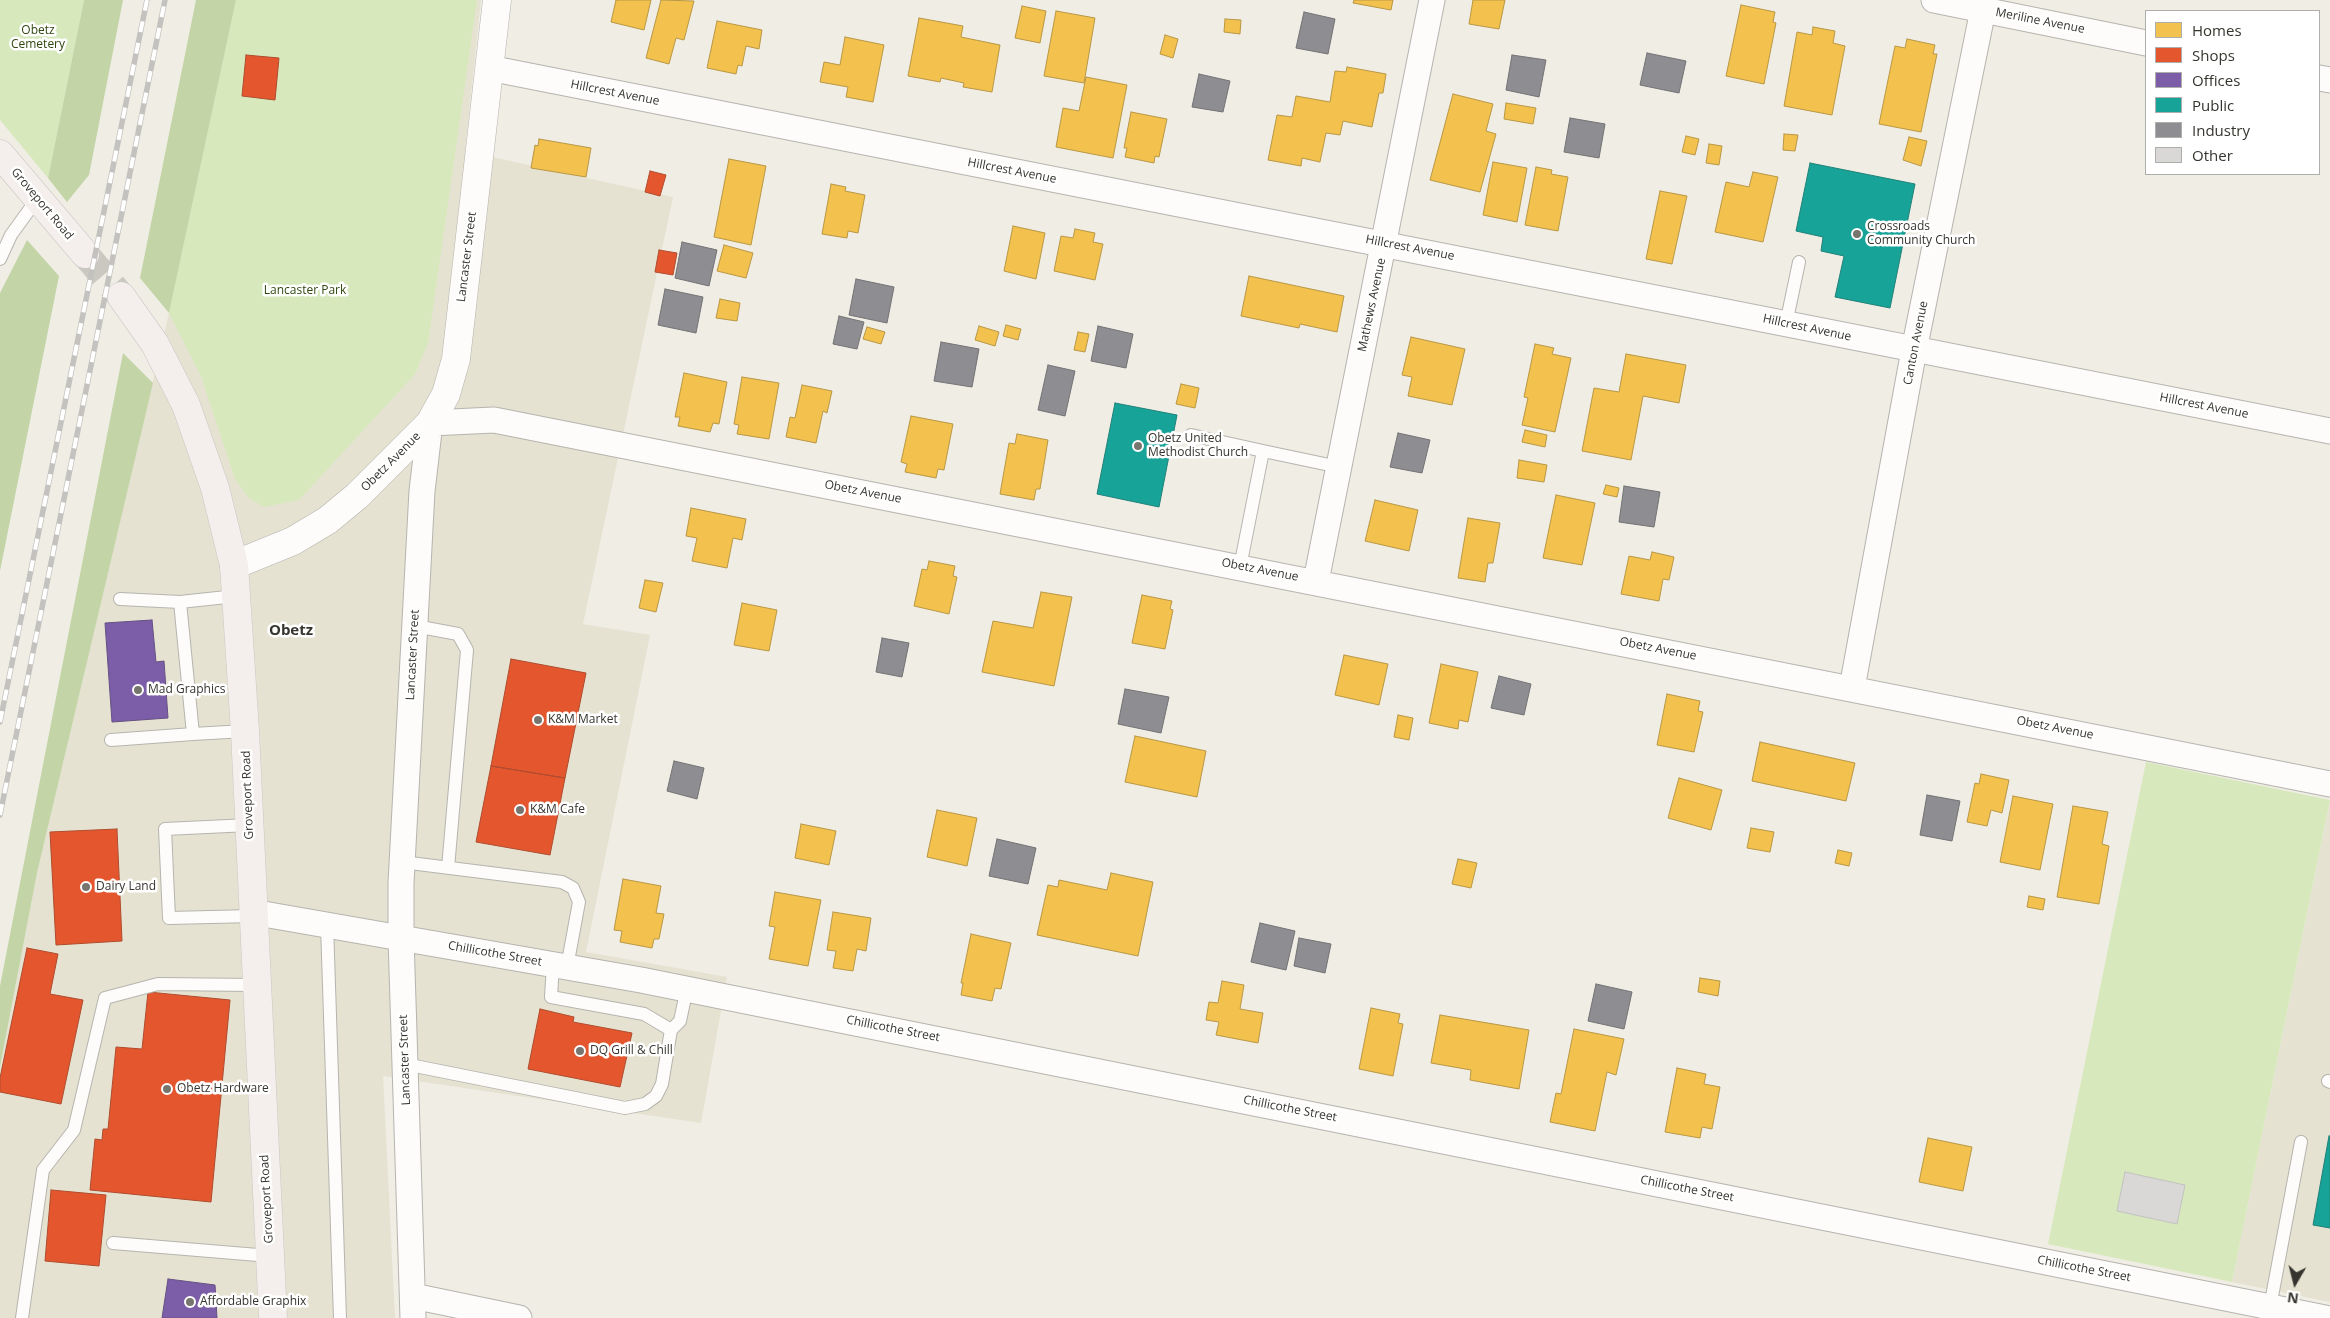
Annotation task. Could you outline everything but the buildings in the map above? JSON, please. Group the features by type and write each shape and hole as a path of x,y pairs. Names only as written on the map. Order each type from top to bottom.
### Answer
{"main road":[{"name":"Groveport Road","path":"0,154 37,200 85,254"},
{"name":"Groveport Road","path":"121,296 155,344 186,405 215,488 234,566 245,731 272,1318"}],"street":[{"name":"Lancaster Street","path":"413,1307 401,938 402,862 422,491 430,423 446,394 454,366 497,0"},
{"name":"Mathews Avenue","path":"1316,581 1432,0"},
{"name":"Meriline Avenue","path":"1934,0 1984,5 2145,43"},
{"name":"Canton Avenue","path":"1852,688 1914,350 1984,5"},
{"name":"Hillcrest Avenue","path":"489,68 2330,431"},
{"name":"Obetz Avenue","path":"234,566 293,541 328,520 358,496 430,423 494,420 1316,581 2330,784"},
{"name":"Chillicothe Street","path":"253,914 327,925 687,988 2325,1318"},
{"path":"413,1307 520,1318"}],"lane":[{"path":"0,259 11,235 37,200"},
{"path":"1786,324 1799,262"},
{"path":"1191,435 1339,467"},
{"path":"1240,567 1263,451"},
{"path":"120,599 180,602 236,596"},
{"path":"180,602 193,734"},
{"path":"415,626 458,634 467,650 448,868"},
{"path":"111,740 245,731"},
{"path":"249,825 165,830 170,918 253,914"},
{"path":"402,862 562,882 572,888 579,902 551,997 644,1014 671,1030"},
{"path":"327,925 340,1318"},
{"path":"22,1318 43,1170 74,1130 105,998 158,984 256,985"},
{"path":"405,1064 625,1108 645,1104 656,1096 662,1084 671,1030 680,1021 687,988"},
{"path":"2270,1307 2301,1142"},
{"path":"113,1243 270,1256"}],"shaded area":[{"path":"236,0 481,0 465,151 673,197 583,624 650,635 586,952 727,977 701,1123 383,1076 395,1318 0,1318 0,1067 37,873 169,313"},
{"path":"2330,801 2330,1302 2232,1282"}],"green space":[{"name":"Obetz Cemetery","path":"0,0 84,0 48,178 0,120"},
{"path":"84,0 123,0 89,175 67,202 48,178"},
{"path":"196,0 236,0 169,313 140,278"},
{"name":"Lancaster Park","path":"236,0 477,0 428,343 415,374 299,500 264,507 249,498 235,479 201,376 169,313"},
{"path":"27,240 59,276 0,571 0,293"},
{"path":"123,353 153,383 37,873 0,1067 0,986"},
{"path":"2146,762 2330,800 2232,1282 2048,1244"}],"tunnel":[{"path":"85,254 121,296"}],"railway":[{"path":"0,722 147,0"},
{"path":"0,815 165,0"}],"place":[{"name":"Crossroads Community Church","path":"1857,234"},
{"name":"Obetz United Methodist Church","path":"1138,446"},
{"name":"Mad Graphics","path":"138,690"},
{"name":"K&M Market","path":"538,720"},
{"name":"K&M Cafe","path":"520,810"},
{"name":"Dairy Land","path":"86,887"},
{"name":"DQ Grill & Chill","path":"580,1051"},
{"name":"Obetz Hardware","path":"167,1089"},
{"name":"Affordable Graphix","path":"190,1302"}],"district":[{"name":"Obetz","path":"291,631"}]}
